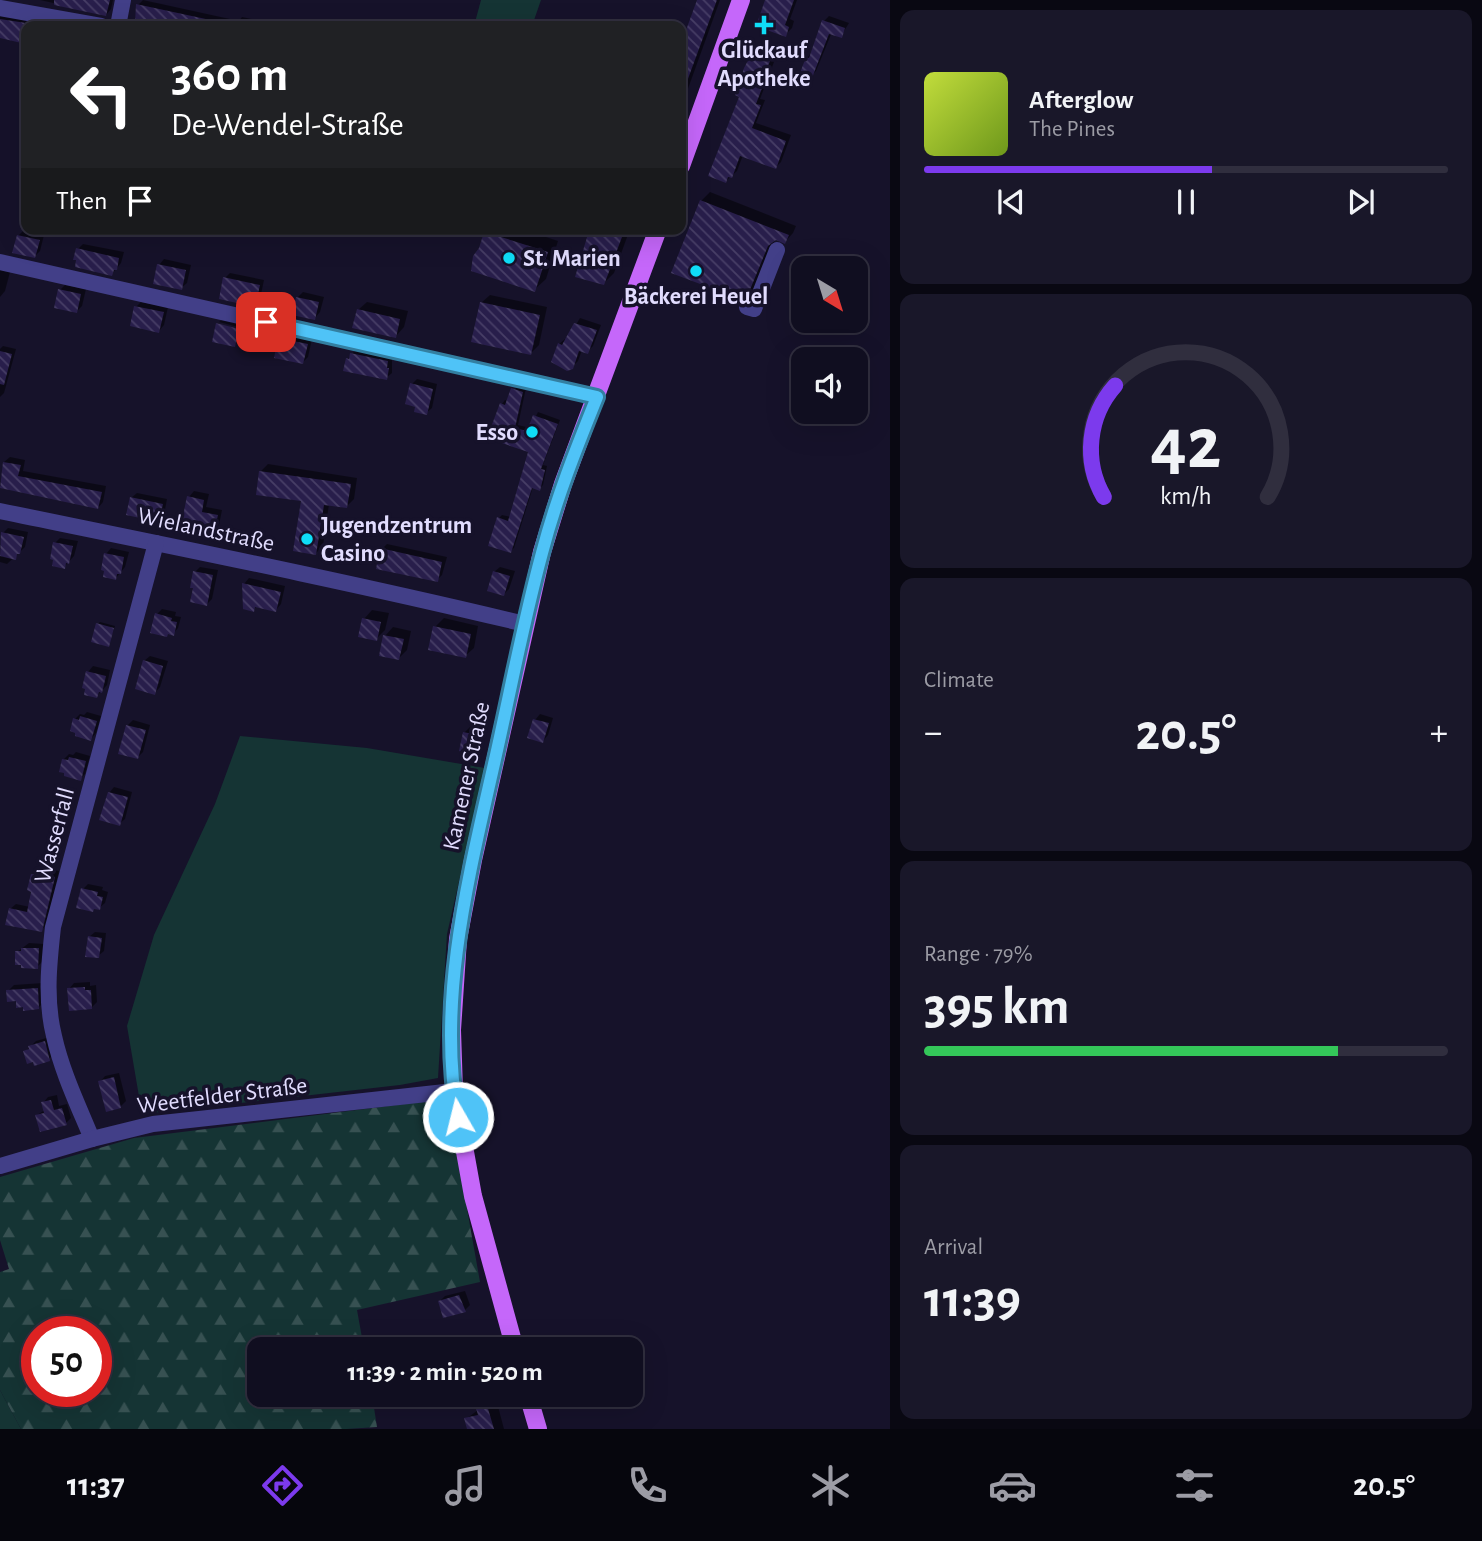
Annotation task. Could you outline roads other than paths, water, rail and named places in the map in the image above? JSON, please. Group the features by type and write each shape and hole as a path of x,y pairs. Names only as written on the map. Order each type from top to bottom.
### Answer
{"main road":[{"path":"686,152 741,0"},
{"name":"Kamener Straße","path":"512,1337 473,1196 454,1091 452,1030 458,939 475,848 542,552 563,484 656,235"},
{"path":"532,1407 538,1429"}],"street":[{"path":"119,21 123,0"},
{"path":"0,8 73,21"},
{"path":"747,307 754,309 777,250"},
{"path":"0,262 597,397"},
{"name":"Wielandstraße","path":"0,511 455,606 525,624"},
{"name":"Wasserfall","path":"92,1139 65,1075 53,1035 48,971 53,927 156,543"},
{"name":"Weetfelder Straße","path":"0,1166 153,1124 454,1091"}],"place":[{"name":"Glückauf Apotheke","path":"764,25"},
{"name":"St. Marien","path":"509,258"},
{"name":"Bäckerei Heuel","path":"696,271"},
{"name":"Esso","path":"532,432"},
{"name":"Jugendzentrum Casino","path":"307,539"}]}
